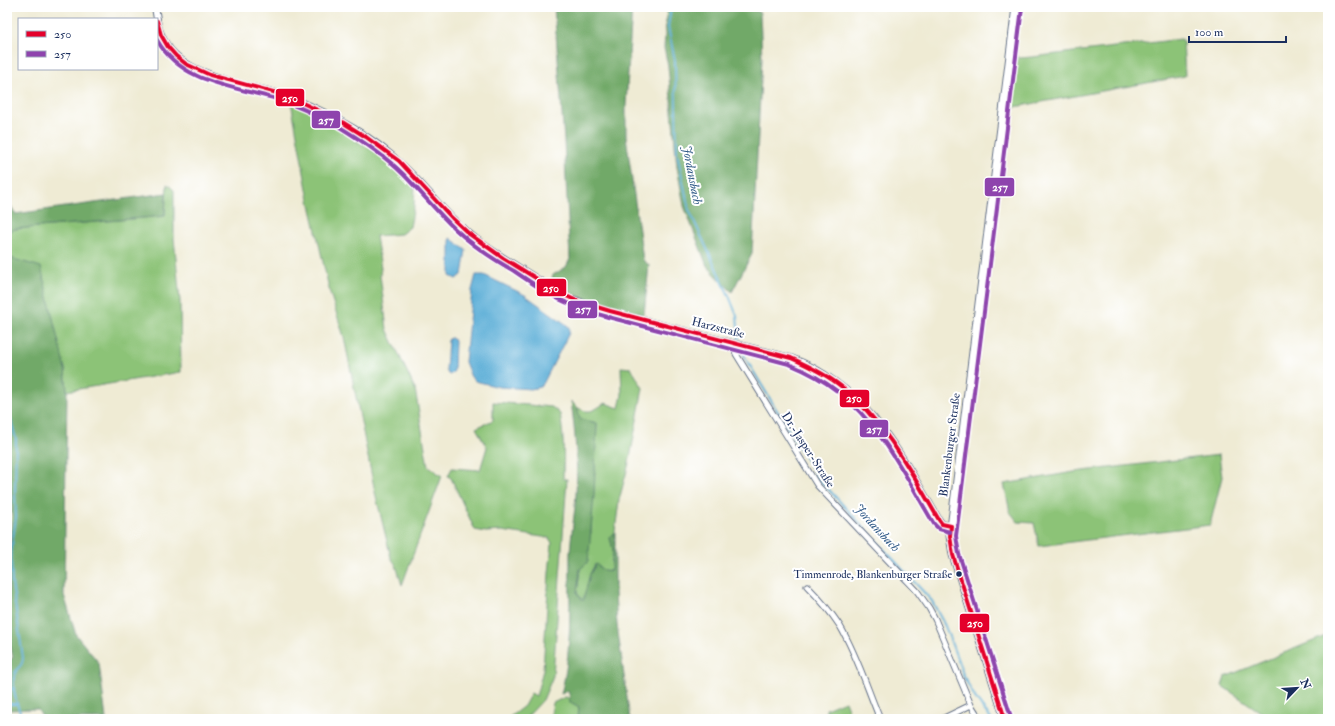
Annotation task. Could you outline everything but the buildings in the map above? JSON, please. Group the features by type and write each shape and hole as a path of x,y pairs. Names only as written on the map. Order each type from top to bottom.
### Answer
{"main road":[{"name":"Blankenburger Straße","path":"1005,719 953,556 950,536 1016,7"}],"street":[{"name":"Harzstraße","path":"155,7 157,18"},
{"name":"Harzstraße","path":"158,24 165,44 181,60 190,65 213,75 289,97 329,116 369,140 404,166 459,224 479,241 564,295 602,310 791,358 807,364 826,375 842,387 865,409 889,438 939,520 942,524 951,526"},
{"name":"Dr.-Jasper-Straße","path":"734,344 736,354 817,485 916,591 929,608 971,706 980,719"},
{"path":"807,586 820,599 840,627 858,663 880,719"},
{"path":"942,719 971,706"}],"green space":[{"path":"554,7 632,7 626,106 626,136 643,260 649,265 644,315 591,303 572,294 551,281 553,275 566,267 570,259 564,141"},
{"path":"667,7 750,7 760,13 762,58 752,254 732,292 707,266 684,206 677,167 668,66 664,48"},
{"path":"1181,39 1183,40 1185,76 1009,108 1016,54 1019,58 1032,57"},
{"path":"291,102 344,129 355,140 388,159 415,187 414,206 410,227 401,234 376,236 381,268 380,275 387,329 415,389 428,466 442,476 402,585 396,565 391,558 375,492 344,337 330,293 309,200"},
{"path":"167,184 174,190 174,238 180,301 181,372 67,391 65,369 10,257 7,257 7,232 15,229 165,216"},
{"path":"166,193 165,216 15,229 7,232 7,198 15,214"},
{"path":"7,257 41,267 65,369 67,391 64,595 76,635 99,663 106,719 44,719 37,709 7,710 7,660 13,658 7,629 12,504 7,447"},
{"path":"621,367 631,368 643,388 629,463 619,500 615,532 610,538 613,549 611,571 603,570 595,564 590,574 583,602 577,593 580,569 591,533 597,423 580,419 577,407 585,411 591,411 605,403 619,408 622,395"},
{"path":"571,401 577,407 580,419 597,423 594,496 588,562 580,569 577,593 583,601 590,574 596,564 603,570 611,571 613,549 610,538 615,532 615,593 617,625 630,719 578,719 579,707 569,701 570,698 568,691 561,694 565,677 569,641 570,552 577,482 576,448"},
{"path":"493,402 552,407 560,414 564,454 563,479 567,479 553,676 543,700 525,719 507,719 524,706 531,693 536,696 543,670 552,543 549,538 502,531 486,532 475,530 451,478 448,476 452,468 480,470 487,447 476,428 493,420"},
{"path":"1219,455 1222,477 1210,525 1039,546 1034,523 1018,522 1010,512 1004,484 1074,472"},
{"path":"1328,635 1328,719 1271,719 1222,686 1225,677"},
{"path":"565,697 570,698 569,701 579,707 578,719 550,719 553,703"},
{"path":"845,701 852,719 826,719 826,709"}],"water":[{"path":"450,238 466,250 462,275 456,279 450,276"},
{"path":"476,275 484,275 525,295 567,325 569,328 569,333 543,384 540,387 531,389 499,387 475,381 471,377 465,362 472,290"},
{"path":"450,338 455,341 454,371 450,375 446,370 448,340"}],"waterway":[{"name":"Jordansbach","path":"671,7 668,27 675,61 677,153 689,210 737,316 739,338"},
{"name":"Jordansbach","path":"743,352 817,477 932,601 945,626 964,677 976,699 991,719"},
{"path":"7,406 16,439 16,517 11,553 12,583 23,658 22,663 17,669 14,677 14,689 23,719"},
{"path":"7,688 14,689"},
{"path":"7,704 17,704"}],"transit line":[{"name":"257","path":"1011,717 959,554 956,536 1022,8"},
{"name":"250","path":"158,24 161,35 168,47 186,64 210,75 277,93 296,100 339,120 366,137 399,161 468,233 503,258 560,293 577,301 610,311 791,358 830,378 842,387 871,416 896,449 939,520 942,524 951,526"},
{"name":"257","path":"158,41 168,55 180,66 194,75 226,86 277,99 308,111 338,126 380,154 396,167 448,222 469,241 538,287 568,304 602,315 789,364 820,379 837,391 867,420 880,436 903,470 934,524 939,529 950,532"},
{"name":"250","path":"951,526 950,536 953,555 1005,719"}],"place":[{"name":"Timmenrode, Blankenburger Straße","path":"959,574"}]}
